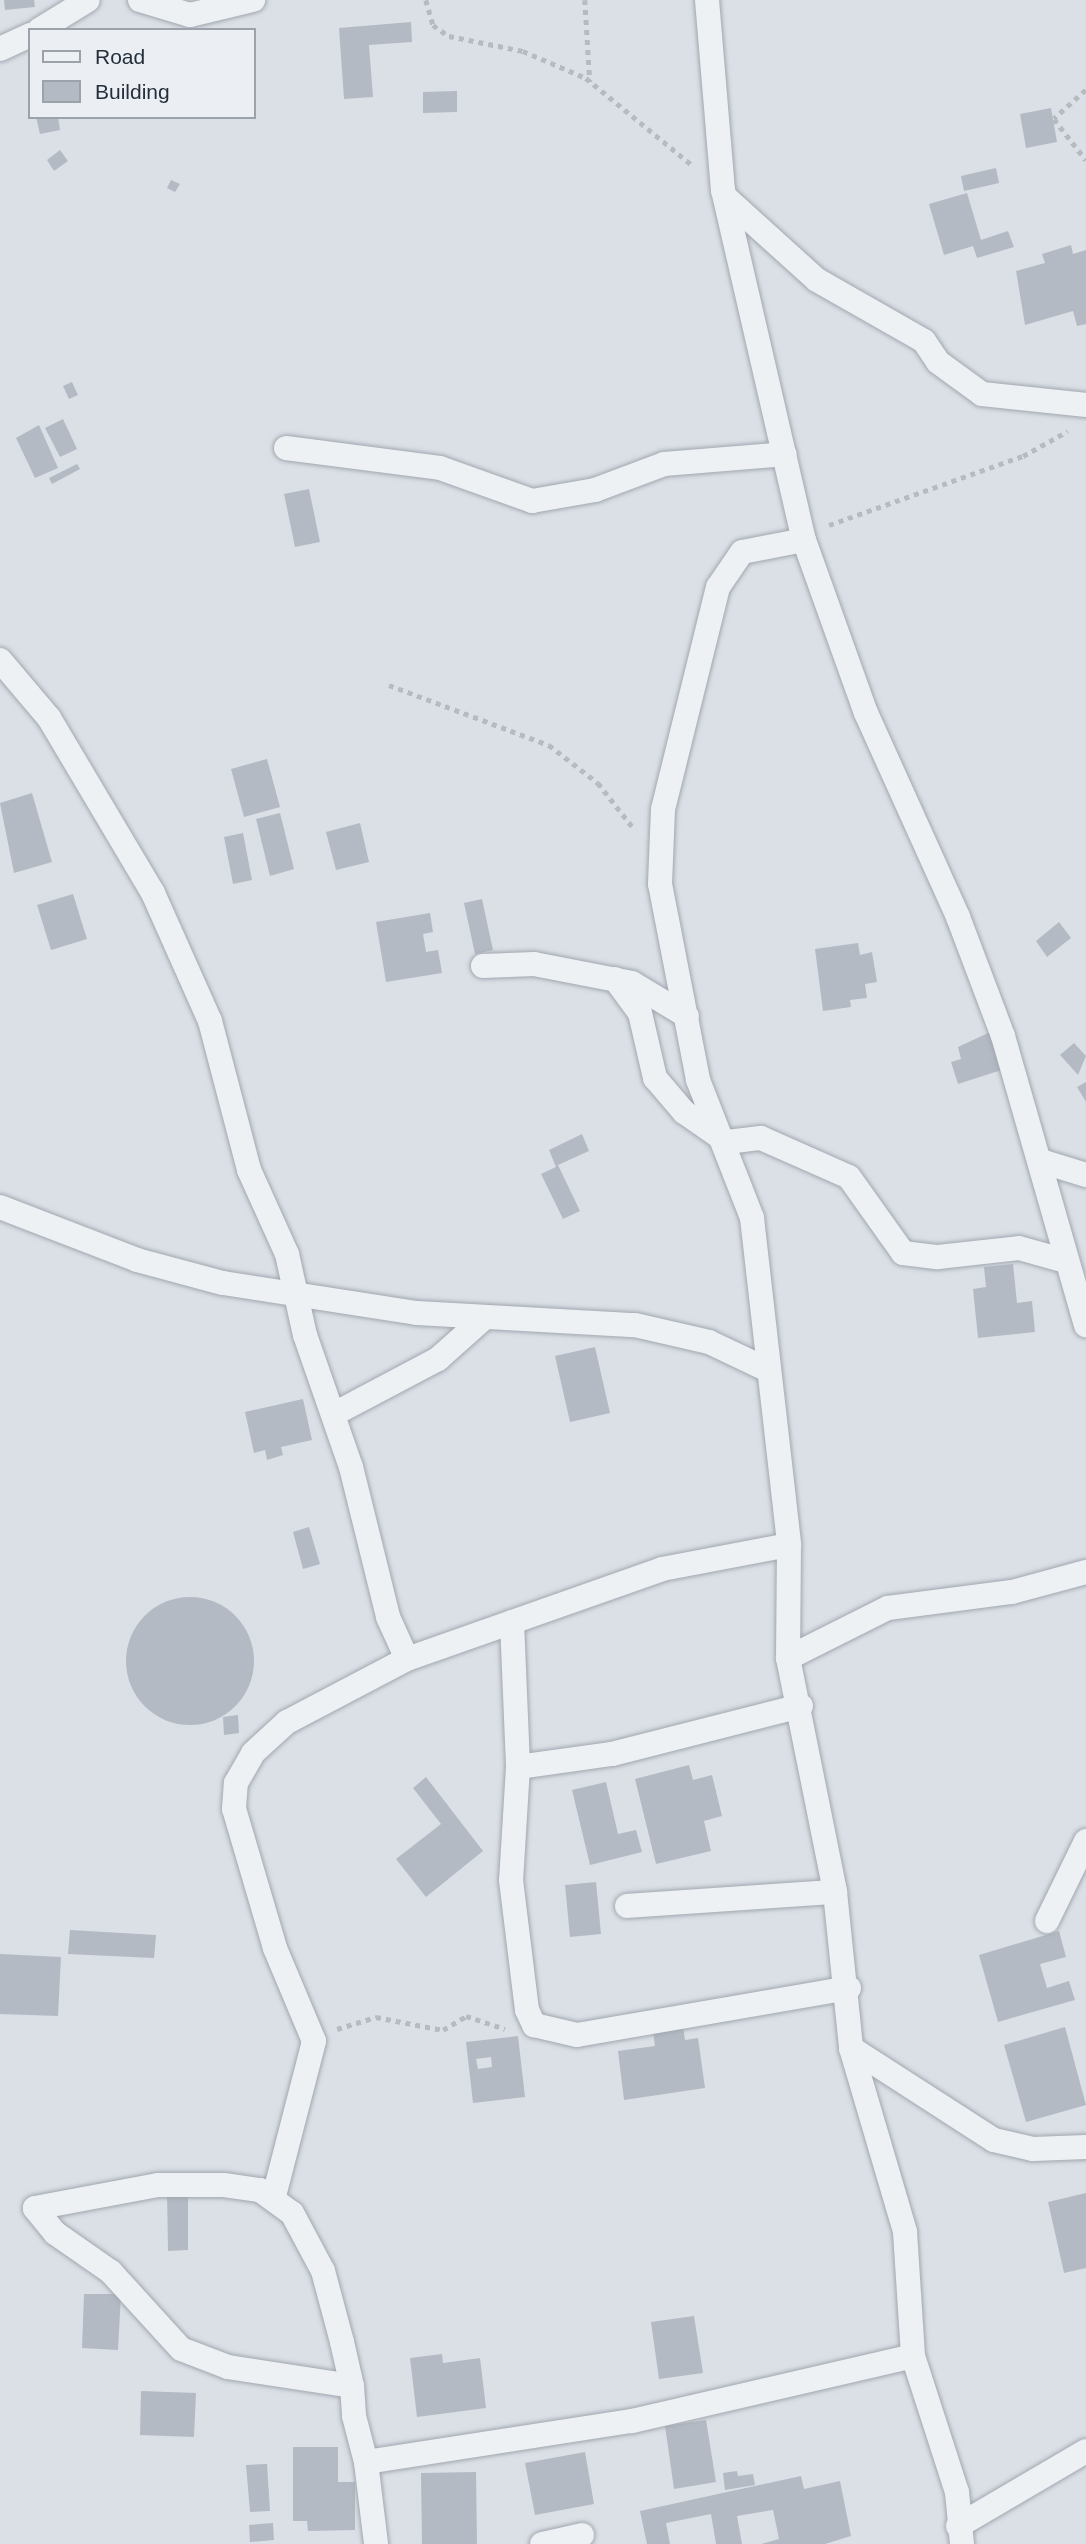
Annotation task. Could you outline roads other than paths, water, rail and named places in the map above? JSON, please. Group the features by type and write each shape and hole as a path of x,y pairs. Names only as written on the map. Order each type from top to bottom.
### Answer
{"street":[{"path":"42,28 89,0"},
{"path":"140,0 190,15 253,0"},
{"path":"707,0 724,188 804,540 866,713 967,941 1044,1162 1066,1261 1086,1325"},
{"path":"0,49 28,36"},
{"path":"724,188 817,279 924,341 937,362 982,394 1082,415"},
{"path":"286,448 440,468 532,500 595,490 664,464 785,454"},
{"path":"804,540 748,548 723,576 663,809 659,861 698,1080 727,1142 752,1219 789,1545 788,1658 801,1706 835,1892 849,1988 851,2048 905,2232 913,2356 957,2492 960,2535 1086,2451"},
{"path":"0,660 49,718 170,926 226,1065 249,1170 287,1254 294,1293 334,1413 388,1617 407,1660"},
{"path":"483,966 534,964 615,979 672,1003 687,1016"},
{"path":"615,979 640,1013 649,1059 665,1094 727,1142 761,1138 849,1177 903,1253 915,1258 1019,1248 1066,1261"},
{"path":"1044,1162 1086,1175"},
{"path":"0,1207 173,1272 294,1293 484,1318 656,1329 709,1342 768,1370"},
{"path":"334,1413 438,1359 484,1318"},
{"path":"274,2196 314,2041 275,1948 237,1825 236,1783 253,1753 287,1722 407,1660 662,1569 789,1545"},
{"path":"788,1658 888,1608 1012,1592 1086,1572"},
{"path":"512,1622 518,1767 511,1880 527,2010 534,2025 577,2035 849,1988"},
{"path":"518,1767 612,1755 801,1706"},
{"path":"1047,1921 1086,1842"},
{"path":"627,1906 835,1892"},
{"path":"851,2048 995,2140 1033,2149 1086,2147"},
{"path":"352,2386 228,2367 181,2348 111,2272 55,2233 35,2208 158,2185 224,2185 274,2196 292,2213 323,2272 352,2386 366,2462 376,2544"},
{"path":"366,2462 632,2421 913,2356"},
{"path":"542,2544 582,2535"}]}
